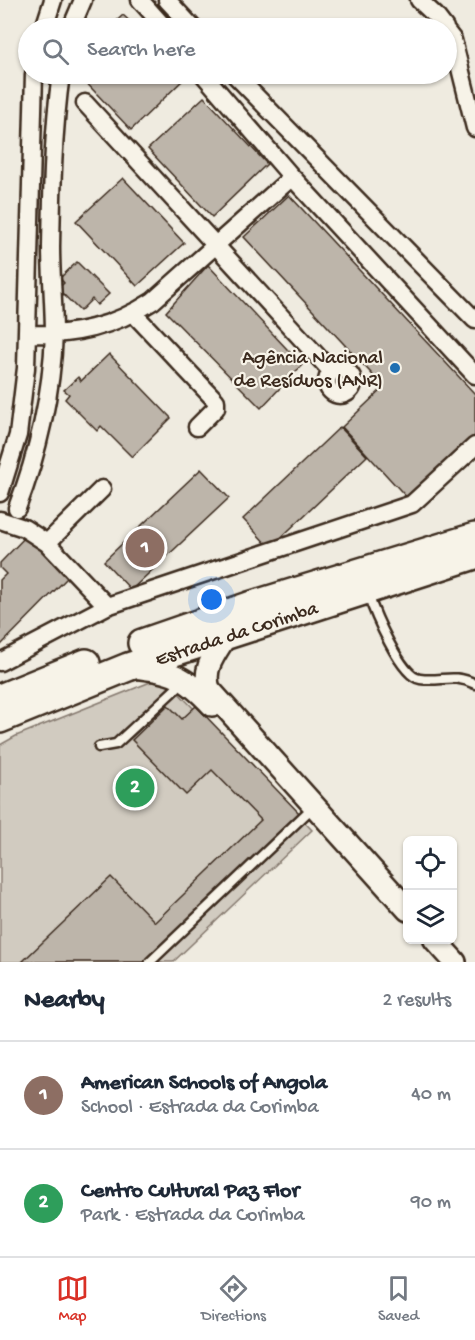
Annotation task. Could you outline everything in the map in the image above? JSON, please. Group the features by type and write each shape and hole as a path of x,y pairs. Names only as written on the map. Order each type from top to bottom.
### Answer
{"main road":[{"name":"Estrada da Corimba","path":"0,698 95,659 181,629 475,537"},
{"name":"Estrada da Corimba","path":"0,719 128,667 475,555"}],"street":[{"path":"47,18 53,0"},
{"path":"75,18 82,0"},
{"path":"140,0 156,18"},
{"path":"167,0 184,18"},
{"path":"419,0 437,18"},
{"path":"457,56 475,128"},
{"path":"0,493 18,435 27,334 34,84"},
{"path":"6,521 30,471 43,414 54,335 51,248 56,113 60,84"},
{"path":"212,84 292,177 475,375"},
{"path":"244,84 474,318"},
{"path":"85,103 332,372"},
{"path":"27,334 54,335 105,326 134,314 153,302 292,177"},
{"path":"134,314 216,401 216,408 197,427"},
{"path":"0,662 107,606 412,504 475,446"},
{"path":"47,543 102,489"},
{"path":"0,503 6,521"},
{"path":"6,521 24,528 47,543 107,606"},
{"path":"227,634 207,667 205,678 209,689 403,905"},
{"path":"128,667 162,670 186,679 213,706 231,715"},
{"path":"439,944 455,962"}],"lane":[{"path":"367,591 373,609 406,672 421,680 453,677 475,684"},
{"path":"99,747 116,744 186,679"},
{"path":"150,962 313,807"}],"shaded area":[{"path":"163,677 312,830 173,962 0,962 0,745 16,736"}],"building":[{"path":"87,84 179,84 131,130"},
{"path":"204,97 267,164 212,217 148,149"},
{"path":"123,178 184,243 137,286 76,221"},
{"path":"289,195 475,394 475,443 411,502 342,427 384,387 244,237"},
{"path":"77,262 109,294 97,305 92,299 80,311 58,289 64,283 60,278"},
{"path":"208,265 302,365 261,408 166,312"},
{"path":"109,354 171,418 132,457 101,426 97,431 65,399 69,394 64,390 78,377 81,381"},
{"path":"340,427 367,456 270,548 243,519"},
{"path":"201,469 229,498 131,590 104,561"},
{"path":"28,534 70,575 0,646 0,580 6,574 0,568 0,563"},
{"path":"168,705 182,719 196,706 300,814 145,962 22,962 111,877 155,922 261,820 212,770 186,795 132,740"}],"place":[{"name":"Agência Nacional de Resíduos (ANR)","path":"395,368"},
{"name":"American Schools of Angola","path":"145,548"},
{"name":"Centro Cultural Paz Flor","path":"135,788"}]}
